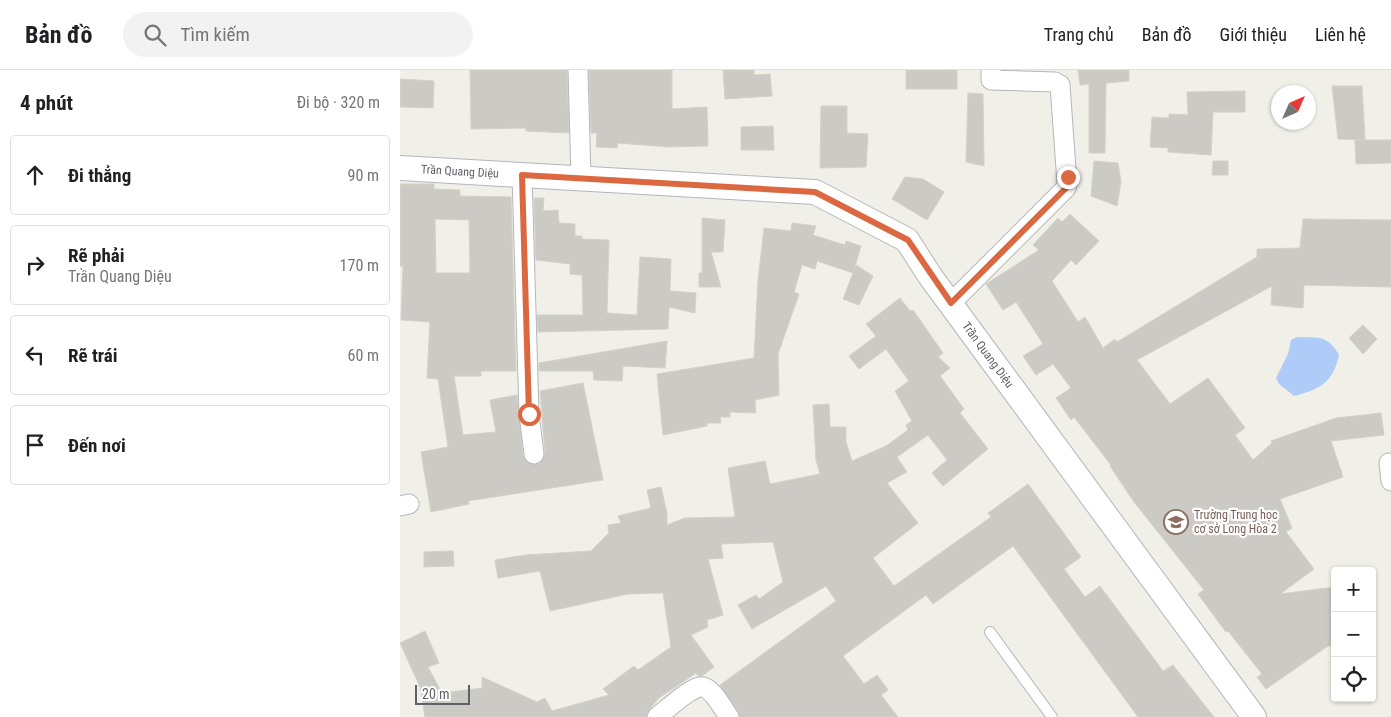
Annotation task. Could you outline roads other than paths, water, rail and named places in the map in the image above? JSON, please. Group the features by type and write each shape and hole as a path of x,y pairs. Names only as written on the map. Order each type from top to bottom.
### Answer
{"street":[{"path":"578,70 580,178"},
{"path":"951,303 1066,188 1068,183 1060,85 1055,82 991,80 991,70"},
{"name":"Trần Quang Diệu","path":"400,168 815,192 908,240 951,303 1248,715"},
{"path":"522,175 529,414 534,454"},
{"path":"657,717 689,692 703,686 710,691 729,717"}],"lane":[{"path":"990,632 1052,717"}],"water":[{"path":"1297,337 1326,340 1335,348 1339,355 1333,372 1324,383 1319,387 1294,396 1279,384 1276,378 1288,354 1291,340"}],"place":[{"name":"Trường Trung học cơ sở Long Hòa 2","path":"1176,522"}]}
